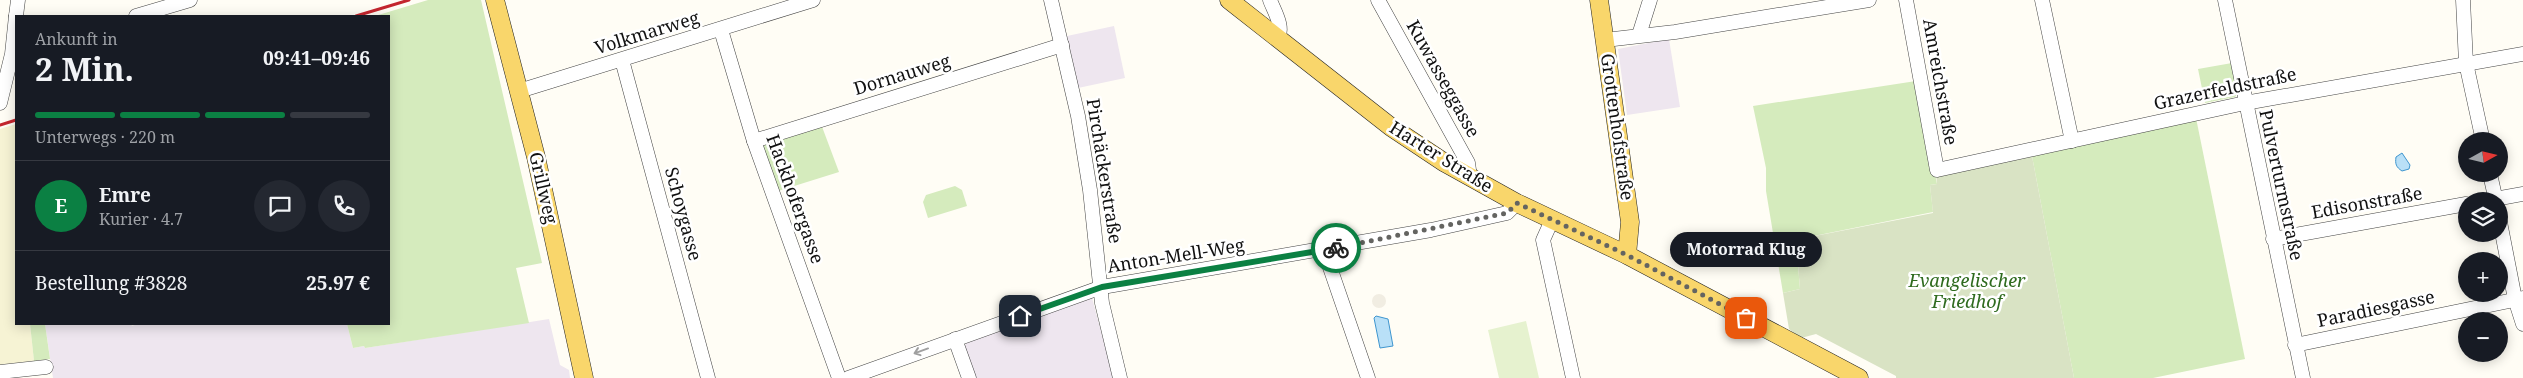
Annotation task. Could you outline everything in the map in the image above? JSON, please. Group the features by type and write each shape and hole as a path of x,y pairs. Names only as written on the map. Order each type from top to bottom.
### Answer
{"main road":[{"name":"Grillweg","path":"495,0 519,91 584,378"},
{"name":"Harter Straße","path":"1229,0 1391,127 1470,177 1517,203 1627,255 1859,378"},
{"name":"Grottenhofstraße","path":"1599,0 1630,222 1627,255"}],"street":[{"path":"16,15 18,0"},
{"path":"139,15 190,0"},
{"name":"Volkmarweg","path":"519,91 813,0"},
{"name":"Pirchäckerstraße","path":"1051,0 1085,157 1102,287 1102,303 1120,378"},
{"path":"1270,0 1279,22 1280,32 1278,38"},
{"name":"Kuwasseggasse","path":"1378,0 1468,163 1470,177"},
{"path":"1639,36 1650,0"},
{"path":"1605,40 1869,0"},
{"name":"Amreichstraße","path":"1906,0 1937,170"},
{"path":"2042,0 2072,141"},
{"name":"Pulverturmstraße","path":"2225,0 2303,378"},
{"path":"2462,0 2466,63 2481,132"},
{"path":"0,103 15,22"},
{"name":"Hackhofergasse","path":"721,30 754,141 839,378"},
{"name":"Dornauweg","path":"754,141 1062,45"},
{"name":"Grazerfeldstraße","path":"1937,170 2245,102 2523,54"},
{"name":"Schoygasse","path":"622,60 708,378"},
{"path":"2508,197 2523,194"},
{"name":"Anton-Mell-Weg","path":"848,378 1102,287 1324,250 1507,213 1517,203"},
{"name":"Edisonstraße","path":"2273,239 2458,205"},
{"path":"1552,220 1542,240 1573,378"},
{"path":"2505,242 2519,298 2523,324"},
{"path":"1324,250 1368,378"},
{"name":"Paradiesgasse","path":"2295,345 2519,298"},
{"path":"955,339 970,378"},
{"path":"0,372 46,367"}],"shaded area":[{"path":"1114,26 1125,78 1078,88 1067,36"},
{"path":"1669,39 1680,107 1627,115 1618,49"},
{"path":"15,124 15,325 30,325 34,361 0,365 0,129"},
{"path":"1376,294 1382,294 1386,301 1382,308 1376,308 1372,304 1372,298"},
{"path":"1092,298 1114,378 975,378 964,347 967,342"},
{"path":"549,319 560,365 569,370 570,378 53,378 45,325 347,325 353,348 364,346 365,348"}],"green space":[{"path":"428,0 481,0 542,263 516,268 529,323 365,348 364,346 353,348 347,325 390,325 390,15 378,15"},
{"path":"2232,63 2238,92 2235,97 2205,103 2198,69"},
{"path":"1916,81 1937,184 1930,185 1933,212 1794,240 1795,265 1798,265 1800,289 1783,293 1766,191 1766,168 1753,106"},
{"path":"2196,118 2245,359 2153,378 2074,378 2032,156"},
{"path":"821,124 839,172 775,192 762,145"},
{"name":"Evangelischer Friedhof","path":"2032,156 2074,378 1896,378 1896,376 1816,334 1801,338 1789,329 1783,293 1800,289 1798,265 1794,265 1794,240 1933,213 1930,185 1937,184 1936,174"},
{"path":"955,186 962,190 967,206 928,218 923,202 926,195"},
{"path":"1526,321 1539,378 1499,378 1488,330"},
{"path":"30,325 45,325 50,359 34,361"}],"water":[{"path":"2402,153 2410,165 2409,169 2402,171 2397,167 2396,157"},
{"path":"1376,316 1388,319 1393,346 1380,348 1374,318"}],"railway":[{"path":"359,15 409,0"},
{"path":"0,125 15,120"}],"way so far":[{"path":"1336,248 1507,213 1517,203 1627,255 1746,318"}],"place":[{"name":"Motorrad Klug","path":"1746,318"}],"route":[{"path":"1020,316 1102,287 1336,248"}]}
